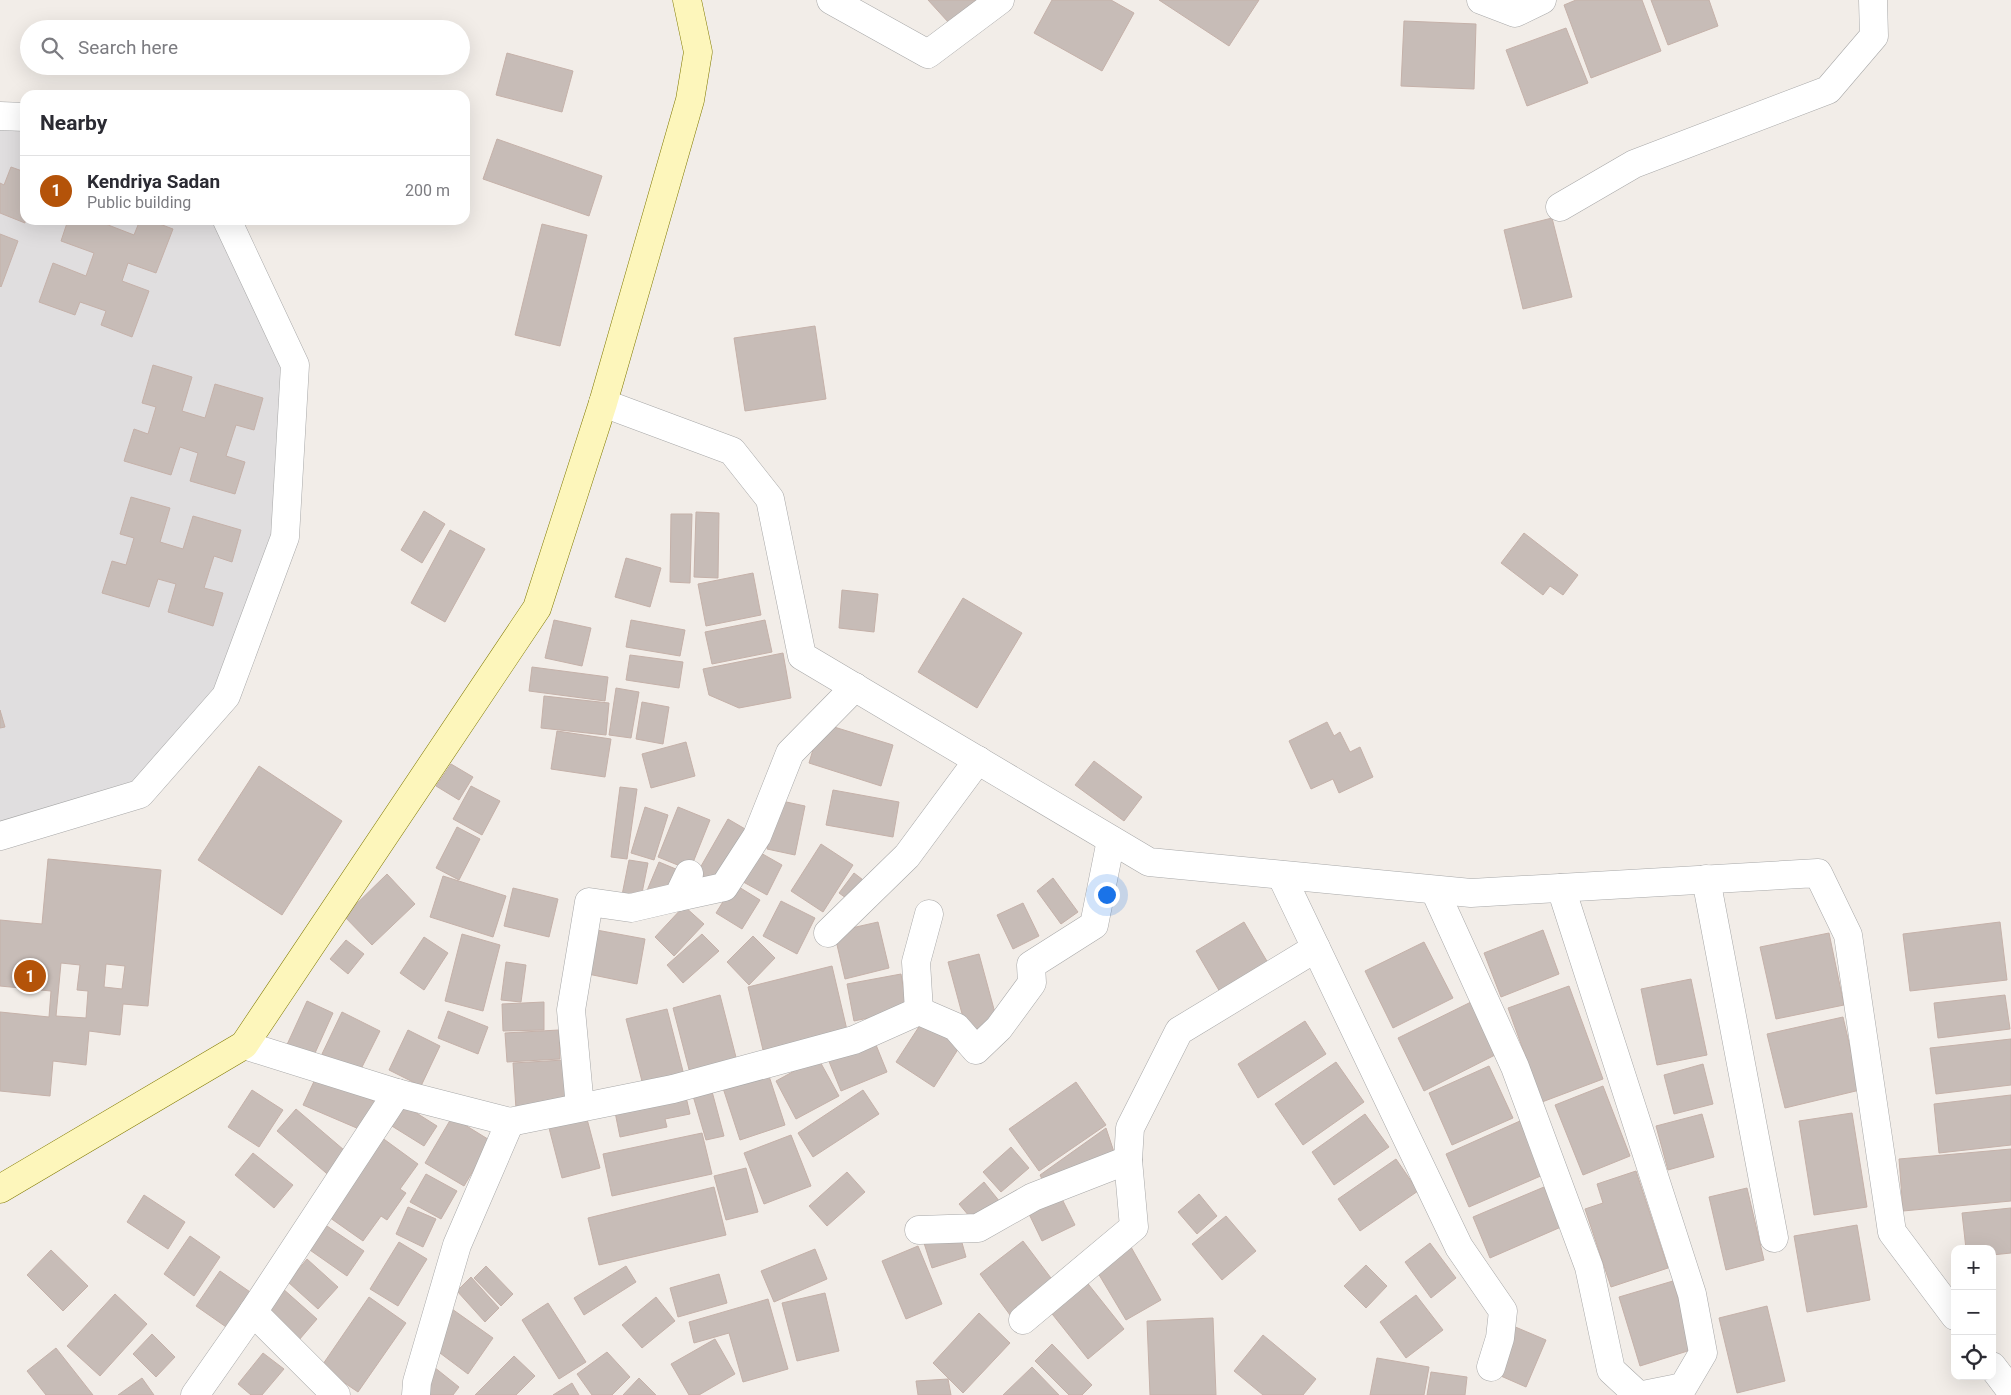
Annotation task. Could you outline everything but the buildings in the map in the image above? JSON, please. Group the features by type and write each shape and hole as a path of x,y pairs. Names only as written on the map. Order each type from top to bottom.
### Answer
{"street":[{"path":"0,1189 244,1046 537,608 603,403 690,100 698,52 687,0"},
{"path":"831,0 928,54 1000,0"},
{"path":"1481,0 1515,13 1542,0"},
{"path":"1560,207 1634,164 1828,90 1874,36 1872,0"},
{"path":"0,116 20,117"},
{"path":"0,836 140,794 226,696 285,537 295,365 229,225"},
{"path":"603,403 732,451 770,499 802,656 1149,862 1471,893 1818,873 1848,935 1892,1232 1951,1311"},
{"path":"580,1107 571,1010 589,902 631,908 683,885 724,887 757,836 790,752 855,687"},
{"path":"828,933 907,856 978,760"},
{"path":"244,1046 397,1093 510,1122 674,1089 854,1040 919,1011 956,1026 976,1050 999,1028 1032,983 1031,965 1094,925 1111,840"},
{"path":"1281,875 1459,1247 1503,1311 1500,1338 1491,1367"},
{"path":"1706,879 1774,1238"},
{"path":"1561,888 1692,1294 1703,1354 1683,1387 1643,1395"},
{"path":"1435,891 1515,1067 1589,1267 1611,1370 1638,1395"},
{"path":"919,1011 916,962 929,914"},
{"path":"1022,1320 1134,1227 1128,1160 1130,1128 1179,1031 1316,948"},
{"path":"195,1395 253,1312 397,1093"},
{"path":"416,1395 417,1382 457,1245 510,1122"},
{"path":"919,1230 978,1228 1033,1197 1128,1160"},
{"path":"253,1312 336,1395"},
{"path":"1996,1371 2011,1391"}],"shaded area":[{"path":"0,116 20,117 20,225 229,225 295,365 285,537 226,696 140,794 0,836"}],"place":[{"name":"Kendriya Sadan","path":"30,976"}]}
